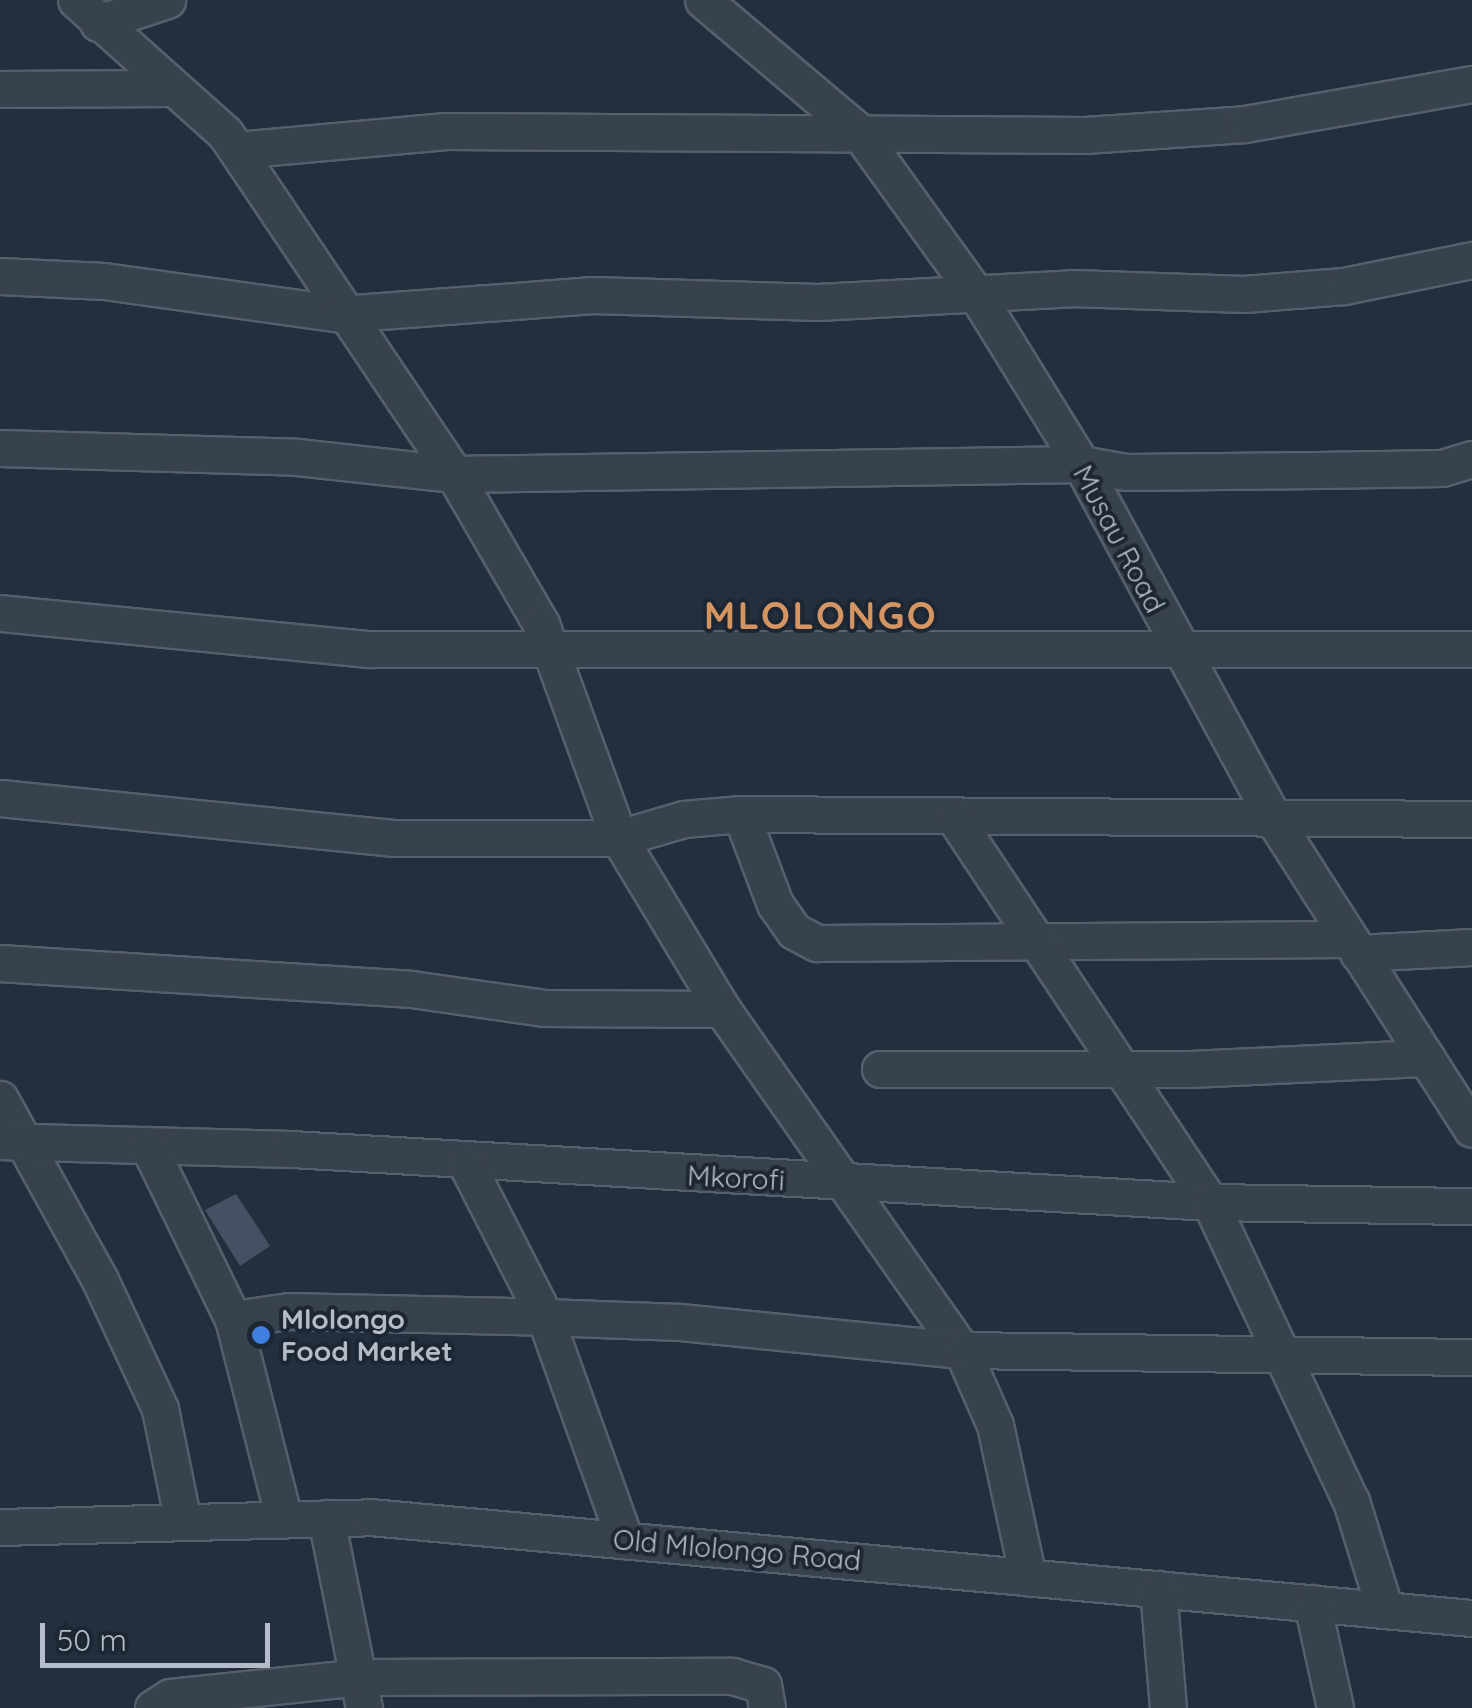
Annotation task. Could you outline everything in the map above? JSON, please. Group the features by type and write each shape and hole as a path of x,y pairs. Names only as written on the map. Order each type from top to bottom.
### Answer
{"street":[{"path":"87,12 167,0"},
{"name":"Musau Road","path":"702,0 860,132 978,297 1081,464 1178,652 1276,823 1354,946 1446,1068 1472,1129"},
{"path":"87,12 237,150 341,314 454,474 552,650 620,838 722,1009 962,1350 996,1425 1028,1577"},
{"path":"237,150 446,132 1085,135 1246,124 1472,84"},
{"path":"0,89 172,88"},
{"path":"0,276 104,281 341,314 593,295 818,302 978,297 1074,288 1244,294 1344,286 1472,260"},
{"path":"0,448 296,457 454,474 1081,464 1126,472 1442,468 1472,459"},
{"path":"0,613 369,649 552,650 782,644 1178,652 1472,648"},
{"path":"0,798 395,838 620,838 684,818 742,814 1276,823 1472,820"},
{"path":"742,814 775,904 794,931 817,943 1472,947"},
{"path":"954,818 1032,942 1210,1202 1351,1501 1385,1610"},
{"path":"0,963 411,989 544,1008 722,1009"},
{"path":"880,1069 1446,1068"},
{"path":"0,1099 12,1142 160,1408 183,1522"},
{"name":"Mkorofi","path":"12,1142 148,1145 1210,1202 1472,1206"},
{"path":"148,1145 232,1319 284,1519"},
{"path":"465,1161 545,1317 625,1540"},
{"path":"232,1319 288,1311 545,1317 680,1322 962,1350 1472,1357"},
{"path":"326,1518 362,1693"},
{"name":"Old Mlolongo Road","path":"0,1527 326,1518 625,1540 1472,1618"},
{"path":"1158,1589 1168,1708"},
{"path":"1312,1603 1335,1708"},
{"path":"123,1708 153,1708 170,1697 753,1676 763,1684 767,1708"}],"building":[{"path":"236,1194 270,1246 240,1266 205,1210"}],"place":[{"name":"Mlolongo Food Market","path":"261,1335"}],"district":[{"name":"MLOLONGO","path":"821,616"}]}
